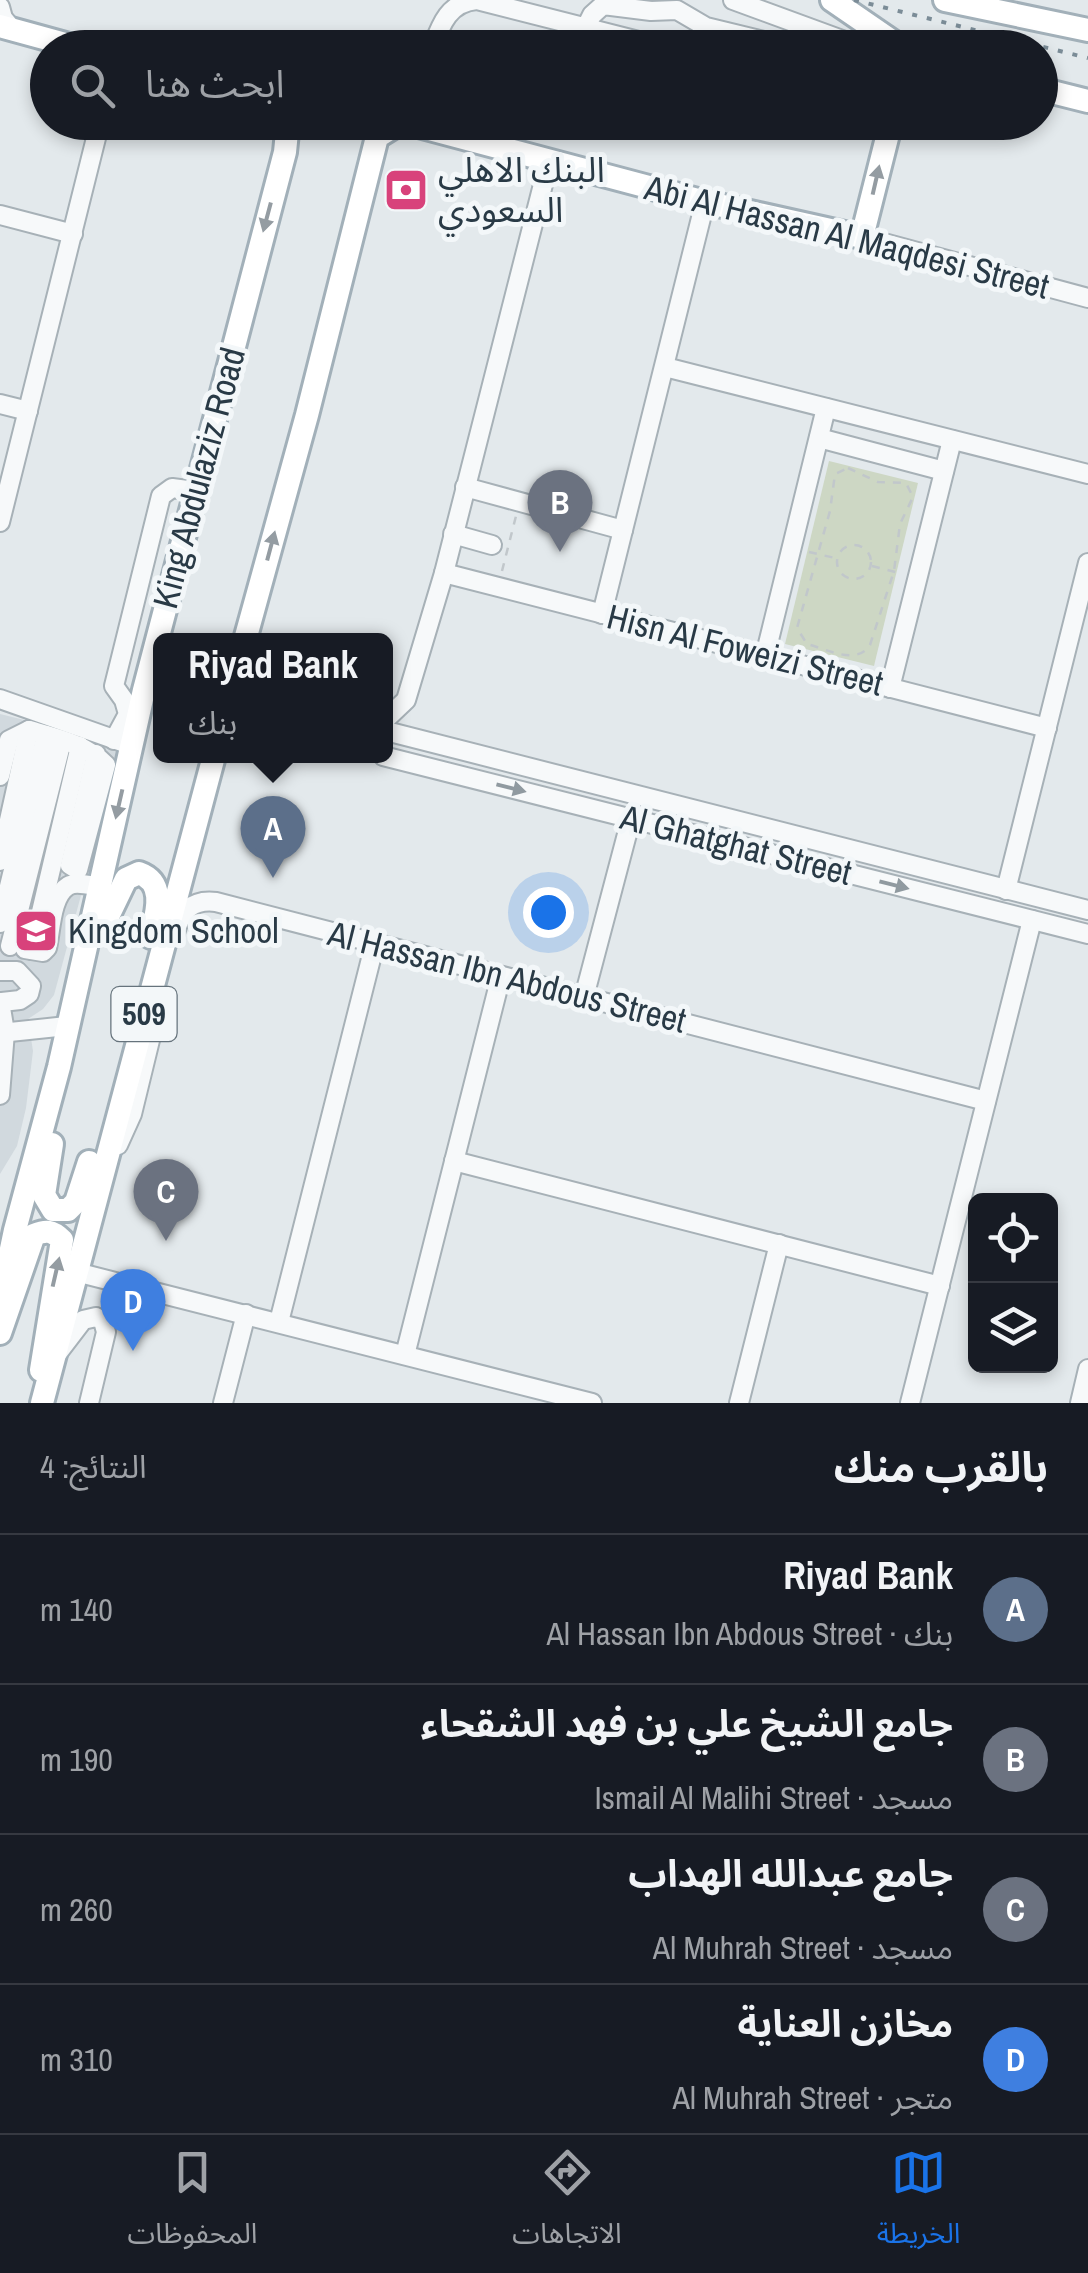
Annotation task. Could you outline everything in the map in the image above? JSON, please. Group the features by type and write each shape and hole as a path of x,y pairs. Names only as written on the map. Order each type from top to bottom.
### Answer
{"main road":[{"path":"832,0 876,30"},
{"path":"946,0 1088,30"},
{"path":"1058,94 1088,101"},
{"name":"King Abdulaziz Road","path":"155,633 196,491 286,140"},
{"name":"Abi Al Hassan Al Maqdesi Street","path":"247,633 375,140"},
{"name":"Abi Al Hassan Al Maqdesi Street","path":"473,140 705,202 862,237"},
{"path":"862,237 886,140"},
{"name":"King Abdulaziz Road","path":"0,1302 101,886 123,743 153,639"},
{"name":"509","path":"42,1403 212,763"},
{"path":"82,964 117,892 126,879 139,873 157,887 157,909 149,943 155,974"},
{"name":"509","path":"59,1067 62,1099 44,1196 52,1210 68,1210 76,1202 97,1132 108,1106 125,1086"},
{"name":"509","path":"0,1333 34,1235 55,1233 62,1240 62,1248 43,1341 42,1403"}],"street":[{"path":"438,30 451,10 471,0 594,30"},
{"path":"733,0 815,30"},
{"path":"586,28 603,5 651,11 683,5 706,27 718,30"},
{"path":"0,7 6,28"},
{"path":"0,522 96,140"},
{"path":"393,712 406,700 444,573 549,161"},
{"path":"602,614 705,202"},
{"path":"0,215 73,234"},
{"name":"Abi Al Hassan Al Maqdesi Street","path":"862,237 1088,298"},
{"path":"665,367 1088,474"},
{"path":"0,404 28,412"},
{"path":"765,656 826,408"},
{"path":"819,438 944,471"},
{"path":"890,688 952,440"},
{"path":"465,487 623,530"},
{"path":"0,699 123,743 128,714 114,686 161,496 172,488 196,491"},
{"path":"454,534 492,545"},
{"path":"1006,890 1088,563"},
{"name":"Hisn Al Foweizi Street","path":"444,573 1046,728"},
{"path":"406,700 412,721 420,730 450,747 445,771"},
{"name":"Al Ghatghat Street","path":"393,733 1084,909"},
{"path":"0,776 10,740 63,741 106,765 78,870 70,865 63,741"},
{"path":"0,923 63,741"},
{"path":"63,741 19,868 5,945 43,952 58,897 72,884"},
{"name":"Al Ghatghat Street","path":"393,758 1082,932"},
{"path":"584,997 631,818"},
{"path":"19,868 72,884 101,886"},
{"path":"19,868 32,950"},
{"name":"Al Hassan Ibn Abdous Street","path":"100,1175 132,1114 179,919 198,902 216,902 986,1101"},
{"path":"1082,932 1084,909"},
{"path":"910,1403 1032,920"},
{"path":"279,1322 375,943"},
{"path":"0,971 17,971 31,986 30,994 20,1000 1,1002 0,1096"},
{"path":"405,1355 501,976"},
{"path":"2,1032 68,1026"},
{"path":"454,1160 940,1286"},
{"path":"738,1403 779,1244"},
{"path":"76,1272 592,1403"},
{"path":"223,1403 246,1314"},
{"path":"55,1356 83,1320 96,1317 103,1321 106,1332 89,1403"},
{"path":"1080,1403 1088,1369"}],"path":[{"path":"848,468 878,482 902,481 912,489 912,501 900,524 894,571 870,645 862,654 853,656 807,644 798,632 830,511 834,474 848,468"},
{"path":"498,587 520,502"},
{"path":"858,545 867,550 871,566 861,578 850,579 838,569 837,558 842,549 858,545"},
{"path":"792,549 837,558"},
{"path":"871,566 918,577"}],"shaded area":[{"name":"Kingdom School","path":"0,714 122,744 54,995 28,1019 33,1051 26,1108 17,1146 0,1174"}],"green space":[{"path":"829,461 918,483 874,666 785,644"}],"railway":[{"path":"854,0 975,30"},
{"path":"1058,51 1088,58"}],"place":[{"name":"البنك الاهلي السعودي","path":"406,190"},
{"name":"جامع الشيخ علي بن فهد الشقحاء","path":"560,552"},
{"name":"Riyad Bank","path":"273,878"},
{"name":"Kingdom School","path":"36,931"},
{"name":"جامع عبدالله الهداب","path":"166,1241"},
{"name":"مخازن العناية","path":"133,1351"}]}
